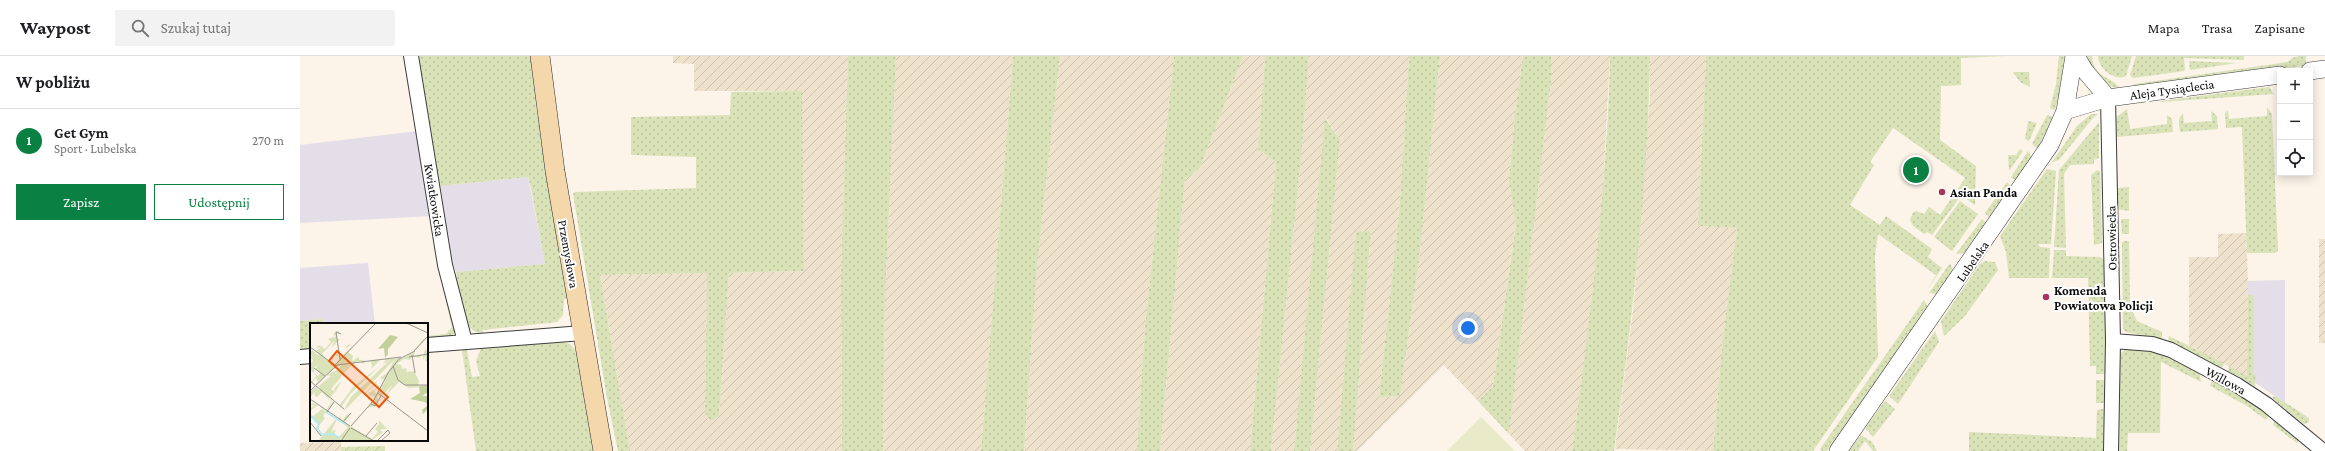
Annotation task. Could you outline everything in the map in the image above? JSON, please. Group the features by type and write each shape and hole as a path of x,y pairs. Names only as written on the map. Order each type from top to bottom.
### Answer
{"main road":[{"name":"Przemysłowa","path":"540,56 550,141 603,451"}],"street":[{"name":"Kwiatkowicka","path":"411,56 445,265 465,342"},
{"path":"2075,56 2085,71 2108,98"},
{"name":"Lubelska","path":"1838,451 2037,166 2055,136 2065,111 2075,56"},
{"path":"2313,71 2325,69"},
{"name":"Aleja Tysiąclecia","path":"2065,111 2108,98 2277,75"},
{"name":"Ostrowiecka","path":"2108,98 2113,341 2111,451"},
{"path":"428,345 583,332"},
{"name":"Willowa","path":"2113,341 2152,344 2171,350 2211,371 2266,404 2323,451"},
{"path":"300,357 310,356"}],"shaded area":[{"path":"673,56 848,56 841,274 842,451 630,451 600,275 707,273 705,413 719,416 729,273 804,271 801,91 694,91 694,64 673,63"},
{"path":"896,56 1013,56 981,451 883,451 885,298"},
{"path":"1060,56 1174,56 1145,326 1137,451 1024,451 1037,266"},
{"path":"1243,56 1265,56 1258,150 1276,162 1250,451 1160,451 1185,179 1200,168"},
{"path":"1309,56 1409,56 1399,214 1379,397 1400,396 1420,252 1440,56 1523,56 1515,113 1509,182 1516,222 1493,386 1478,401 1444,365 1357,451 1353,451 1371,232 1357,232 1337,451 1310,451 1340,140 1326,118 1294,451 1271,451 1302,148"},
{"path":"1551,56 1610,56 1602,206 1593,298 1572,451 1525,451 1509,434 1551,81"},
{"path":"1650,56 1706,56 1698,226 1737,228 1722,346 1713,451 1615,449 1634,302 1650,95"},
{"path":"418,131 432,216 300,223 300,145"},
{"path":"528,177 545,264 456,272 451,259 440,186"},
{"path":"2246,233 2248,281 2247,377 2189,345 2189,257 2218,257 2218,234"},
{"path":"2319,239 2325,239 2325,343 2319,343"},
{"path":"368,263 375,323 324,323 323,319 300,321 300,268"},
{"path":"2285,280 2285,403 2247,377 2248,281"},
{"path":"341,442 341,451 300,451 300,443"}],"green space":[{"path":"415,56 532,56 536,105 567,298 564,299 563,315 557,322 483,330 483,334 475,332 464,319 459,299 456,272 545,264 531,188 528,177 440,186"},
{"path":"848,56 896,56 885,298 883,451 842,451 841,274"},
{"path":"1013,56 1060,56 1037,266 1024,451 981,451"},
{"path":"1174,56 1243,56 1200,168 1185,179 1160,451 1137,451 1145,326"},
{"path":"1265,56 1309,56 1302,148 1271,451 1250,451 1276,162 1258,150"},
{"path":"1409,56 1440,56 1420,252 1400,396 1379,397 1399,214"},
{"path":"1523,56 1551,56 1551,81 1509,434 1478,401 1493,386 1516,223 1509,182 1515,113"},
{"path":"1610,56 1650,56 1646,155 1638,254 1614,451 1572,451 1597,254 1605,155"},
{"path":"1706,56 2006,56 1961,58 1961,85 1941,86 1940,140 1976,166 1975,205 1956,192 1965,178 1893,128 1870,162 1874,165 1850,205 1880,225 1886,216 1932,249 1928,257 1942,268 1927,290 1936,275 1878,234 1875,256 1878,357 1813,451 1713,451 1722,346 1737,228 1698,226"},
{"path":"2059,56 2065,56 2062,85 2055,110 2050,108 2056,84"},
{"path":"2085,56 2092,56 2093,63 2099,73 2116,84 2119,88 2107,85 2095,72"},
{"path":"2098,56 2132,56 2126,76 2117,77 2108,73 2101,65"},
{"path":"2136,56 2244,56 2244,60 2184,58 2184,71 2133,78 2130,75"},
{"path":"2306,56 2306,64 2304,66 2277,68 2277,69 2133,87 2134,84 2288,62 2292,58"},
{"path":"2189,61 2237,63 2190,70"},
{"path":"2013,72 2029,72 2030,87 2020,82"},
{"path":"2269,87 2274,94 2161,102 2162,101"},
{"path":"802,91 804,271 729,273 719,416 711,421 705,413 707,273 600,275 630,451 618,451 607,398 573,194 575,192 696,188 696,157 631,155 631,117 730,115 731,92"},
{"path":"2267,107 2272,114 2278,251 2275,253 2247,253 2242,127 2226,128 2225,113 2228,110 2229,119 2267,116"},
{"path":"2127,109 2130,129 2167,124 2167,115 2172,119 2173,132 2117,137 2117,153 2113,151 2113,117 2118,116"},
{"path":"2211,111 2217,116 2218,129 2180,132 2179,120 2183,114 2184,123 2212,121"},
{"path":"2091,114 2098,114 2093,118 2059,160 2052,162 2077,126"},
{"path":"2047,115 2053,117 2038,149 2032,144"},
{"path":"1325,118 1340,140 1310,451 1294,451"},
{"path":"2028,121 2037,123 2029,141 2025,139"},
{"path":"2099,122 2099,158 2094,160 2094,164 2070,165 2064,174 2066,248 2054,247 2059,170"},
{"path":"2020,149 2023,151 2009,171 2008,155 2016,155"},
{"path":"2028,151 2032,158 2016,181 2011,177"},
{"path":"2116,162 2118,188 2129,187 2129,211 2116,209"},
{"path":"2047,169 2056,171 2051,244 2038,244 2040,247 2050,248 2049,278 2009,278 2006,252 2000,236"},
{"path":"2097,170 2100,171 2102,243 2094,245 2091,175"},
{"path":"2007,182 2012,187 1990,218 1985,213"},
{"path":"1953,196 1958,200 1932,235 1927,232 1924,234 1913,226 1910,220 1913,212 1916,211 1924,214 1929,207 1940,215"},
{"path":"1960,201 1978,214 1952,251 1934,237"},
{"path":"1982,219 1987,223 1965,253 1956,254"},
{"path":"2121,219 2129,219 2129,234 2122,234"},
{"path":"1371,231 1353,451 1337,451 1356,232"},
{"path":"2124,241 2129,241 2130,306 2137,321 2162,332 2162,339 2126,332 2123,329 2122,243"},
{"path":"2054,250 2066,250 2066,256 2100,257 2104,260 2107,374 2096,374 2096,366 2090,366 2088,278 2052,278"},
{"path":"1985,261 1995,262 1998,270 1965,316 1944,336 1941,321 1980,264"},
{"path":"1950,263 1953,271 1937,294 1929,293"},
{"path":"443,290 455,332 452,337 428,339 428,336 446,334 452,327"},
{"path":"2248,295 2253,295 2253,375 2256,375 2255,386 2228,371 2229,366 2247,376"},
{"path":"1924,300 1928,307 1827,451 1822,451 1820,449"},
{"path":"323,319 324,323 310,323 310,350 300,351 300,321"},
{"path":"1935,331 1939,342 1898,404 1889,396"},
{"path":"2169,336 2224,363 2222,368 2168,342"},
{"path":"561,342 570,344 576,351 594,451 476,451 462,350 467,350 472,377 480,376 476,361 481,348"},
{"path":"2128,347 2147,349 2182,362 2199,371 2201,382 2161,362 2160,433 2128,433 2127,451 2116,451 2118,359 2120,354"},
{"path":"2096,380 2106,380 2105,403 2096,403"},
{"path":"2216,380 2259,405 2269,415 2266,420 2247,406 2210,386 2212,381"},
{"path":"2275,396 2309,418 2309,422 2304,424 2272,398"},
{"path":"1885,401 1895,409 1873,437 1865,428"},
{"path":"2097,410 2106,410 2107,451 1969,451 1969,432 2096,438"},
{"path":"1481,417 1515,451 1447,451"},
{"path":"2275,420 2301,439 2297,443 2273,425"},
{"path":"1861,435 1872,442 1877,451 1873,451 1865,441 1858,451 1849,451"},
{"path":"385,446 385,451 341,451 341,447"}],"place":[{"name":"Get Gym","path":"1916,170"},
{"name":"Asian Panda","path":"1942,192"},
{"name":"Komenda Powiatowa Policji","path":"2046,297"}]}
